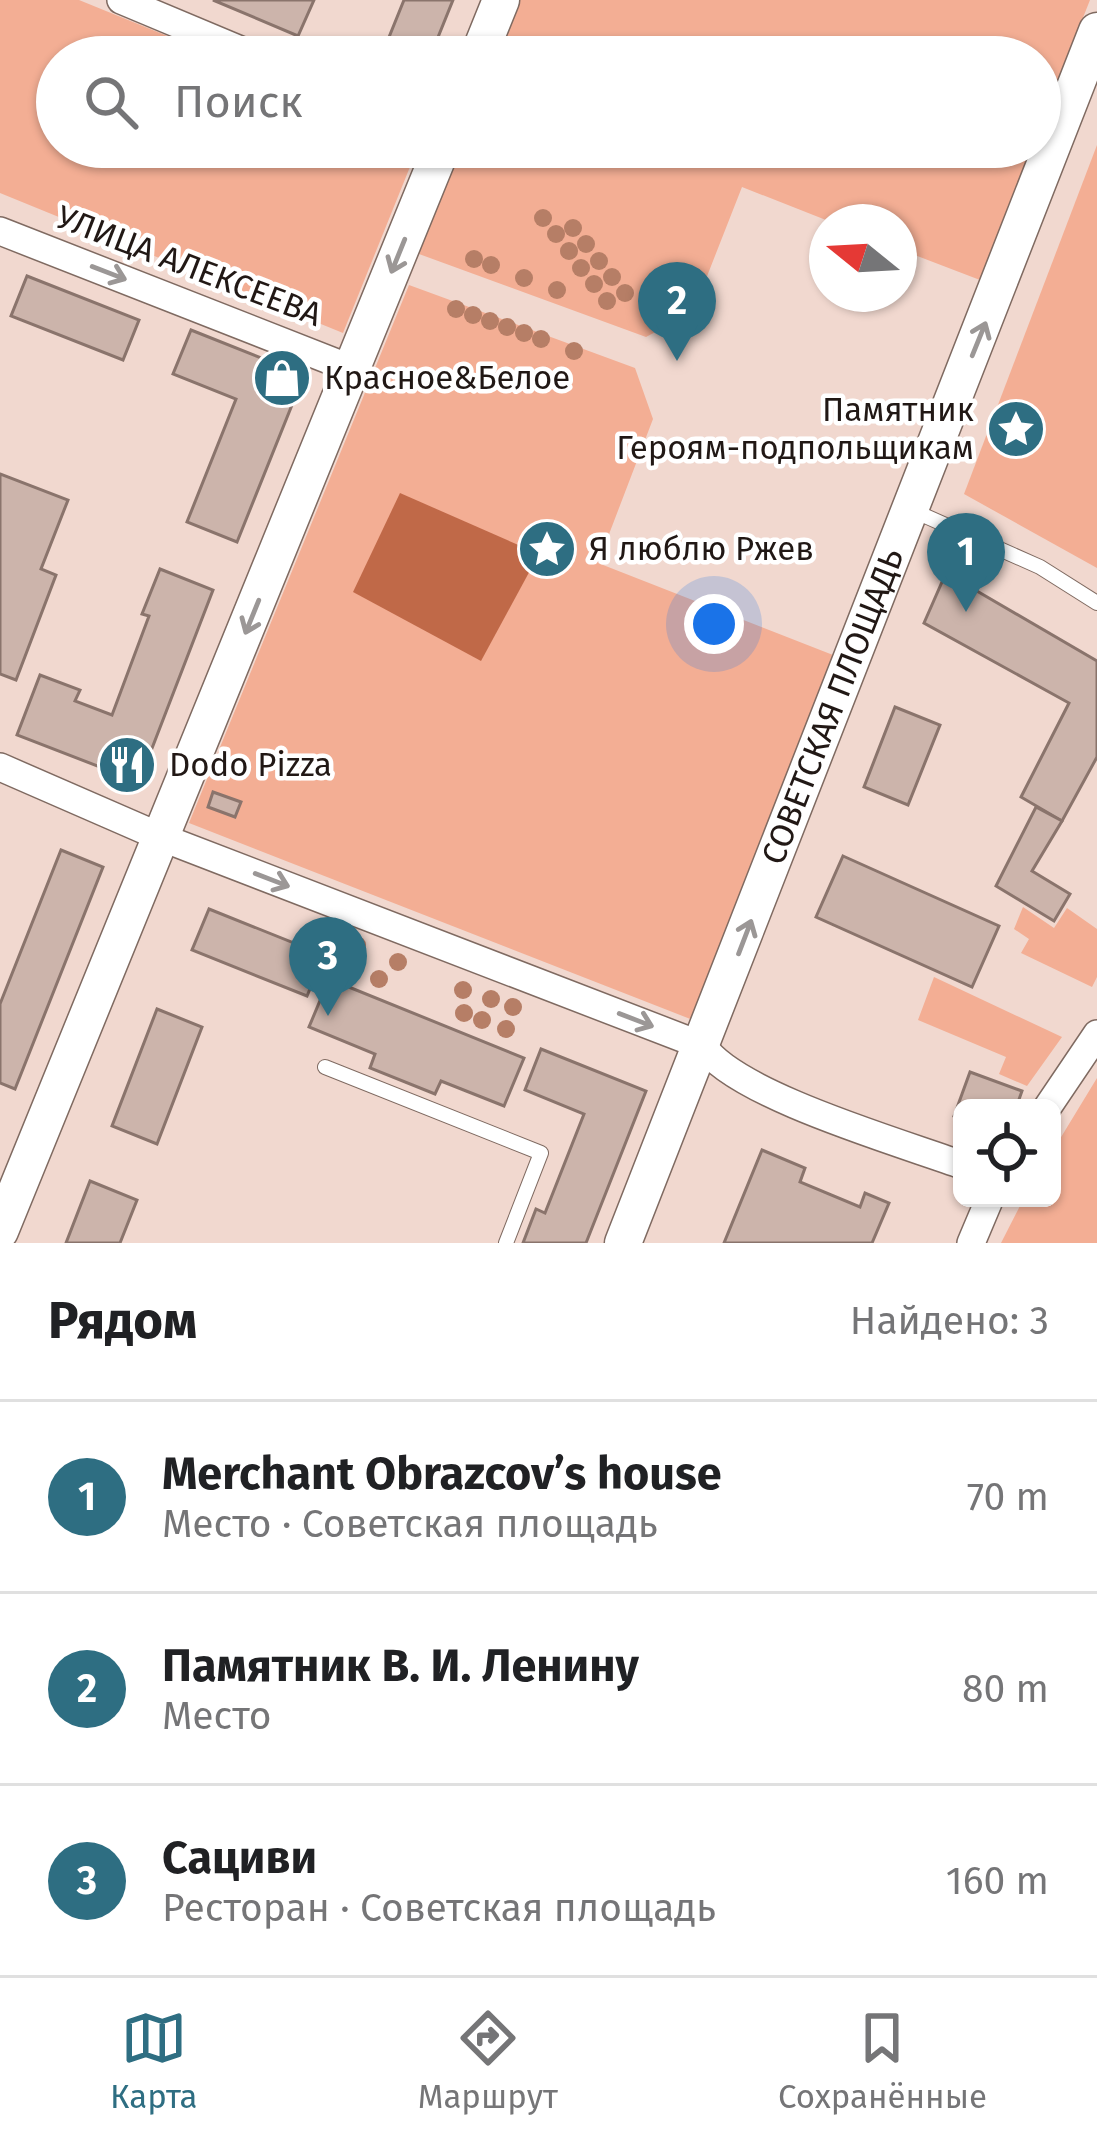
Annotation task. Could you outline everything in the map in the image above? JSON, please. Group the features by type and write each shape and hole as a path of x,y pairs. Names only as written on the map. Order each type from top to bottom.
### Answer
{"street":[{"path":"121,0 207,36"},
{"path":"486,36 501,0"},
{"name":"СОВЕТСКАЯ ПЛОЩАДЬ","path":"1061,124 1097,31"},
{"path":"0,1231 433,168"},
{"name":"СОВЕТСКАЯ ПЛОЩАДЬ","path":"623,1243 1044,168"},
{"name":"УЛИЦА АЛЕКСЕЕВА","path":"0,231 352,369"},
{"path":"0,767 163,838 703,1046 713,1061 774,1094 953,1162"},
{"path":"1053,1099 1097,1034"},
{"path":"971,1243 986,1207"}],"lane":[{"path":"911,510 1040,567 1097,603"},
{"path":"325,1067 542,1153 506,1243"}],"shaded area":[{"path":"0,0 79,0 167,36 36,36 36,168 410,168 343,333 0,193"},
{"path":"516,0 1090,0 1061,73 1061,36 503,36"},
{"path":"1097,145 1097,568 964,494"},
{"path":"452,168 1024,168 980,280 917,256 917,204 809,204 809,213 742,187 693,312 646,337 419,254"},
{"path":"409,285 635,368 653,419 598,563 833,655 698,1022 189,823"},
{"path":"400,493 539,554 481,661 353,592"},
{"path":"1023,907 1054,928 1067,908 1097,929 1097,977 1092,987 1021,953 1029,939 1014,929"},
{"path":"934,977 1062,1037 1027,1086 999,1074 1006,1057 918,1020"},
{"path":"1097,1078 1097,1243 1001,1243 1019,1207 1061,1207 1061,1137"}],"building":[{"path":"213,0 314,0 298,36"},
{"path":"404,0 453,0 438,36 389,36"},
{"path":"27,276 139,320 123,360 11,316"},
{"path":"191,330 304,375 237,542 187,522 236,399 173,374"},
{"path":"0,474 68,500 41,569 56,575 16,680 0,674"},
{"path":"160,569 213,590 139,782 17,735 40,675 80,690 75,701 112,715 149,616 142,614"},
{"path":"946,573 1097,661 1097,757 1062,821 1021,797 1069,703 924,623"},
{"path":"895,707 940,725 908,805 864,787"},
{"path":"213,792 241,802 235,817 208,807"},
{"path":"1036,807 1062,821 1032,871 1070,894 1054,921 996,886"},
{"path":"61,850 103,867 15,1089 0,1083 0,1004"},
{"path":"843,856 999,926 972,987 816,917"},
{"path":"209,909 324,955 307,996 192,950"},
{"path":"329,979 524,1058 504,1106 441,1081 435,1094 370,1068 375,1054 309,1027"},
{"path":"157,1009 202,1027 157,1144 112,1126"},
{"path":"541,1049 646,1091 586,1243 523,1243 536,1209 545,1213 584,1114 525,1090"},
{"path":"970,1072 1022,1091 1019,1099 960,1099"},
{"path":"762,1150 805,1168 800,1182 860,1207 865,1193 889,1203 872,1243 724,1243"},
{"path":"90,1181 137,1200 120,1243 66,1243"}],"place":[{"name":"Памятник В. И. Ленину","path":"677,361"},
{"name":"Красное&Белое","path":"282,378"},
{"name":"Памятник Героям-подпольщикам","path":"1016,429"},
{"name":"Я люблю Ржев","path":"547,549"},
{"name":"Merchant Obrazcov’s house","path":"966,612"},
{"name":"Dodo Pizza","path":"127,765"},
{"name":"Сациви","path":"328,1016"}]}
